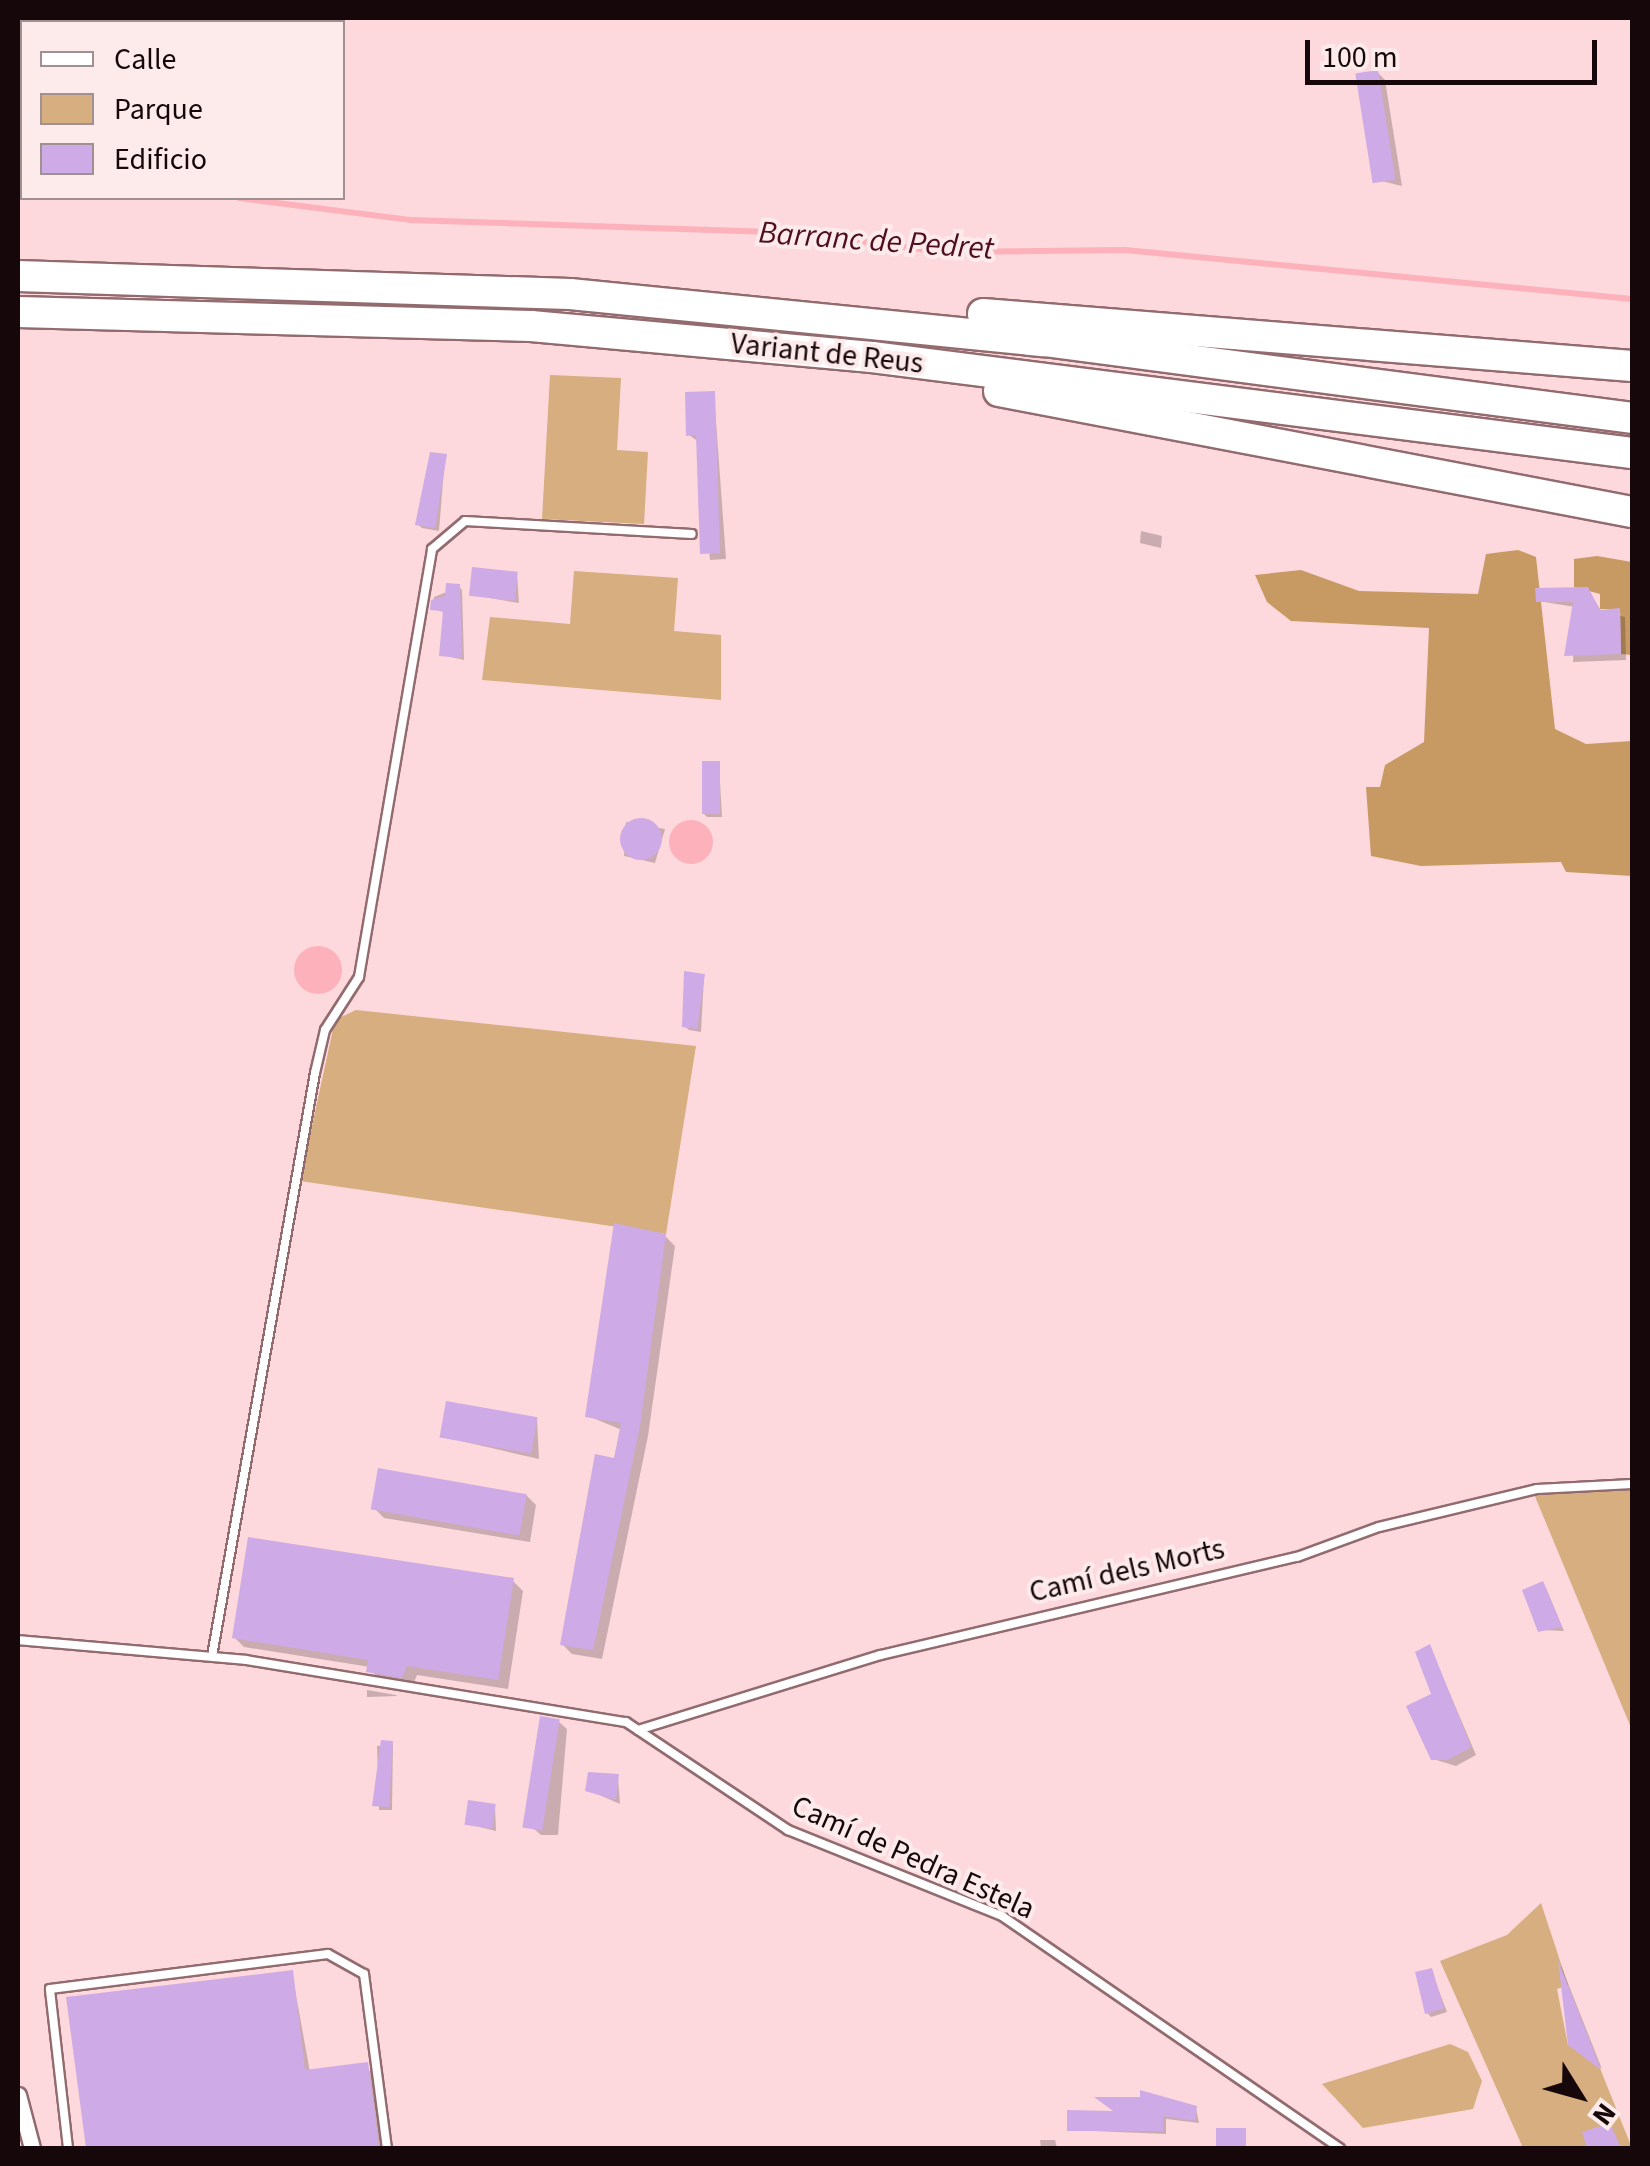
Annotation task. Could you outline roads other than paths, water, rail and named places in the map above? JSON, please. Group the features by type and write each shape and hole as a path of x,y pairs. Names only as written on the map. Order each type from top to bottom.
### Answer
{"highway":[{"name":"Variant de Reus","path":"18,276 297,282 868,321 1632,418"},
{"path":"297,282 572,282 1632,366"},
{"name":"Variant de Reus","path":"18,312 531,326 872,357 1632,453"},
{"path":"531,326 998,390 1632,512"}],"street":[{"path":"18,2095 32,2148"}],"lane":[{"path":"212,1656 315,1073 325,1030 359,976 432,549 465,521 692,534"},
{"name":"Camí dels Morts","path":"638,1730 881,1655 1296,1557 1378,1527 1537,1489 1632,1484"},
{"name":"Camí de Pedra Estela","path":"18,1640 212,1656 576,1708 638,1730 824,1849 1002,1916 1340,2148"},
{"path":"68,2148 50,1990 328,1954 364,1974 387,2148"}],"waterway":[{"name":"Barranc de Pedret","path":"255,200 410,220 795,233 944,252 1125,250 1632,299"}]}
